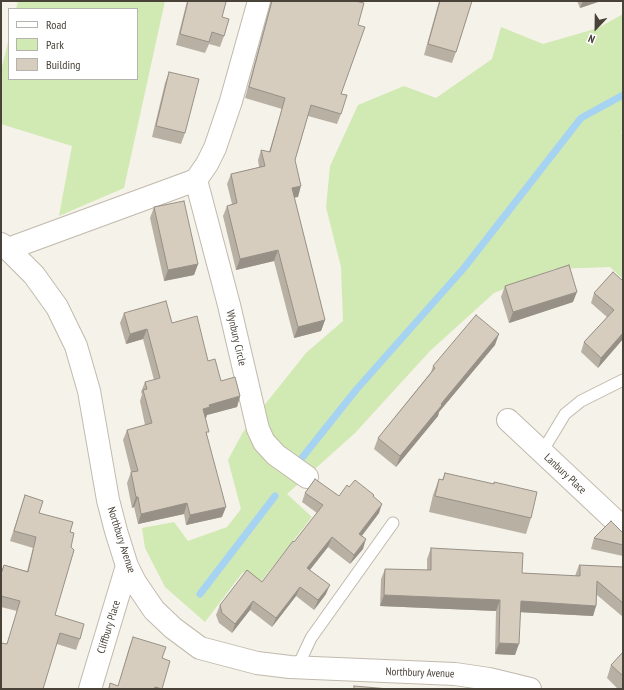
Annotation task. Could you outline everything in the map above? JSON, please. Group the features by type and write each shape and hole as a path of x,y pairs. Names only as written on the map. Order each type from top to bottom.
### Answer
{"street":[{"path":"5,246 196,180 207,164 215,148 231,101 260,1"},
{"name":"Wynbury Circle","path":"196,180 229,305 258,429 264,442 276,455 307,476"},
{"name":"Northbury Avenue","path":"5,246 34,275 57,307 76,346 89,391 108,500 127,566 135,582 154,610 173,628 200,648 257,664 297,668 455,674 489,678 530,689"},
{"name":"Lanbury Place","path":"508,420 623,528"},
{"name":"Cliffbury Place","path":"90,689 127,566"}],"lane":[{"path":"542,452 566,414 581,400 623,380"},
{"path":"297,668 311,638 393,523"}],"green space":[{"path":"18,1 165,1 124,188 59,216 72,146 1,124 1,71 8,42 8,80 138,80 138,8 16,8"},
{"path":"623,14 623,131 621,132 623,137 623,279 610,267 554,269 494,293 430,351 355,433 287,494 312,517 259,584 243,572 205,622 165,587 145,548 142,528 174,522 188,541 227,527 241,509 228,460 243,432 306,353 343,321 341,267 326,207 330,166 358,105 404,86 436,98 492,59 501,27 543,44 598,28"}],"building":[{"path":"188,1 226,2 222,17 229,19 224,36 212,32 209,42 180,34"},
{"path":"272,1 355,1 364,3 358,25 365,27 341,94 347,95 341,114 311,105 295,160 301,186 292,188 325,320 298,327 278,250 240,259 227,206 237,203 231,174 265,166 261,150 270,152 285,98 249,87"},
{"path":"440,1 472,1 456,52 428,44"},
{"path":"169,72 199,79 185,133 156,126"},
{"path":"184,201 198,264 168,270 154,207"},
{"path":"569,265 577,292 513,312 505,286"},
{"path":"613,272 623,281 623,333 601,358 584,342 614,310 594,293"},
{"path":"166,301 172,323 197,316 208,361 215,359 221,381 235,377 240,396 209,405 210,407 203,409 209,432 206,432 226,507 190,515 187,503 141,514 131,472 138,471 127,430 152,423 143,390 147,389 145,382 160,378 147,329 130,334 124,313"},
{"path":"476,315 499,334 400,456 378,438 435,368 433,366"},
{"path":"445,473 537,492 531,518 435,496 439,479 443,480"},
{"path":"315,479 339,496 347,485 349,487 355,480 374,495 373,496 382,504 359,534 366,539 354,555 332,537 307,568 330,585 318,600 300,587 276,618 253,601 235,624 222,613 220,605 247,570 262,582 323,505 305,493"},
{"path":"25,495 43,501 39,513 73,522 70,532 74,533 71,547 74,550 55,615 84,624 80,639 60,633 43,689 1,689 1,643 7,644 20,601 1,596 1,574 4,565 28,572 36,537 14,531"},
{"path":"611,521 623,533 623,545 594,538"},
{"path":"431,548 523,553 522,573 580,576 579,565 623,567 623,603 597,581 596,606 521,601 519,644 499,643 500,600 384,595 385,569 431,570"},
{"path":"133,637 166,647 162,658 170,661 162,689 155,687 154,689 109,689 110,683 118,686"},
{"path":"623,652 623,676 611,665"},
{"path":"354,686 389,689 354,689"}],"waterway":[{"path":"301,459 356,390 464,268 581,118 623,95"},
{"path":"200,594 275,496"}]}
